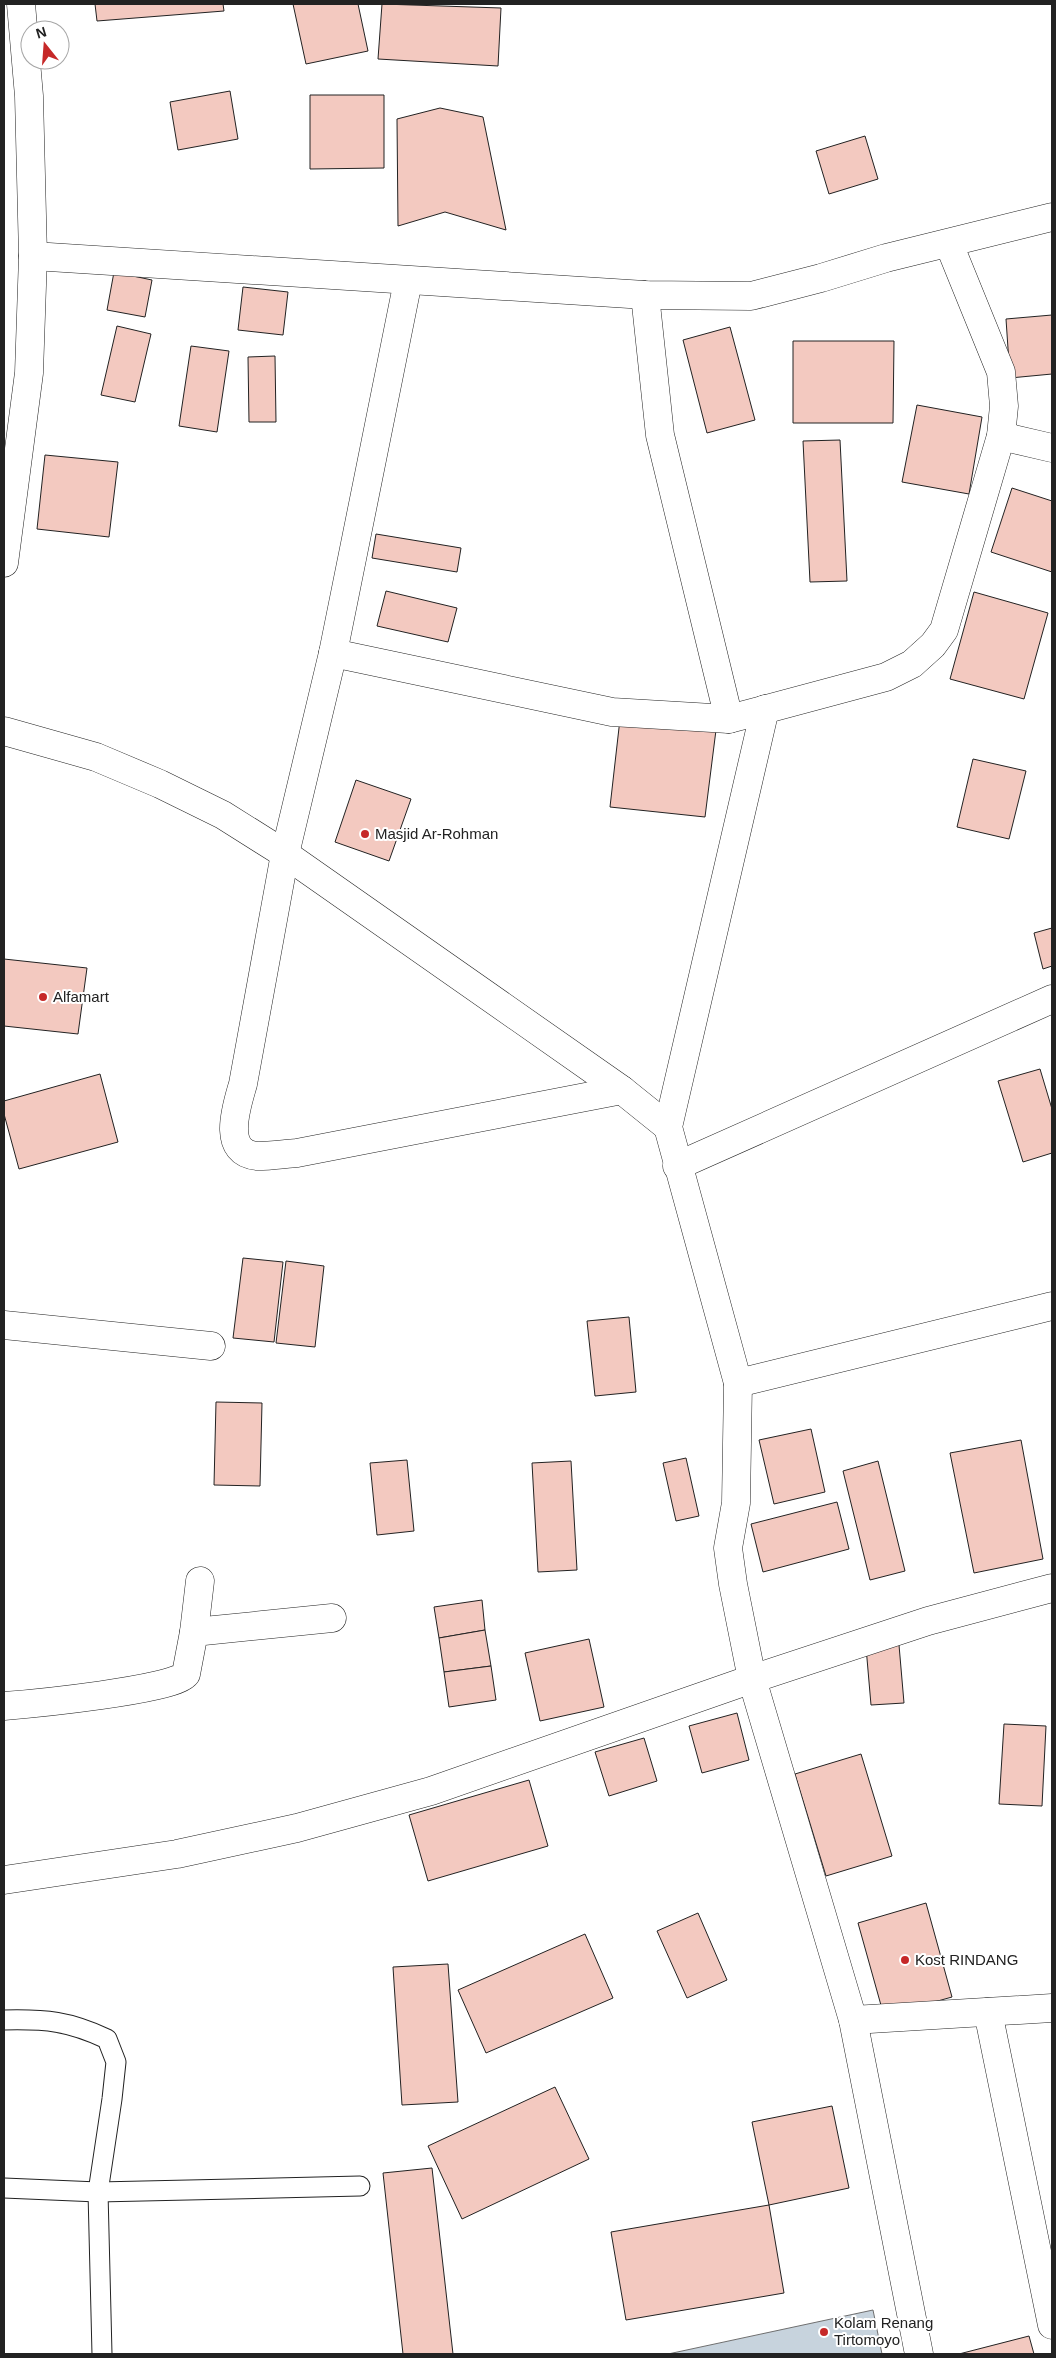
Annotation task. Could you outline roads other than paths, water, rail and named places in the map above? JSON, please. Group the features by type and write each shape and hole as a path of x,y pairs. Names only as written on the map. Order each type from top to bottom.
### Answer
{"street":[{"path":"4,563 29,373 33,256 29,96 21,4"},
{"path":"33,256 645,295 750,296 821,278 886,258 950,244 1052,217"},
{"path":"333,653 612,712 729,719 886,677 912,664 933,645 944,630 1001,436 1004,406 1001,372 950,244"},
{"path":"408,281 333,653 285,854 243,1084 234,1118 234,1140 242,1150 258,1156 297,1153 622,1090"},
{"path":"645,295 660,435 729,719"},
{"path":"1001,436 1052,448"},
{"path":"765,709 668,1127 677,1166 738,1382 736,1503 728,1548 733,1584 752,1678 853,2020 919,2354"},
{"path":"4,731 96,757 160,784 223,815 285,854 622,1090 668,1127"},
{"path":"677,1166 1052,999"},
{"path":"738,1382 1052,1306"},
{"path":"4,1325 211,1346"},
{"path":"4,1706 96,1696 162,1685 179,1679 186,1674 194,1632 200,1581"},
{"path":"4,1880 177,1854 307,1826 431,1792 752,1678 928,1621 1052,1588"},
{"path":"194,1632 332,1618"},
{"path":"853,2020 1052,2008"},
{"path":"988,2012 1052,2325"}],"lane":[{"path":"4,2020 41,2019 86,2029 107,2039 116,2062 98,2192 102,2354"},
{"path":"4,2188 98,2192 360,2186"}],"place":[{"name":"Masjid Ar-Rohman","path":"365,834"},
{"name":"Alfamart","path":"43,997"},
{"name":"Kost RINDANG","path":"905,1960"},
{"name":"Kolam Renang Tirtomoyo","path":"824,2332"}]}
